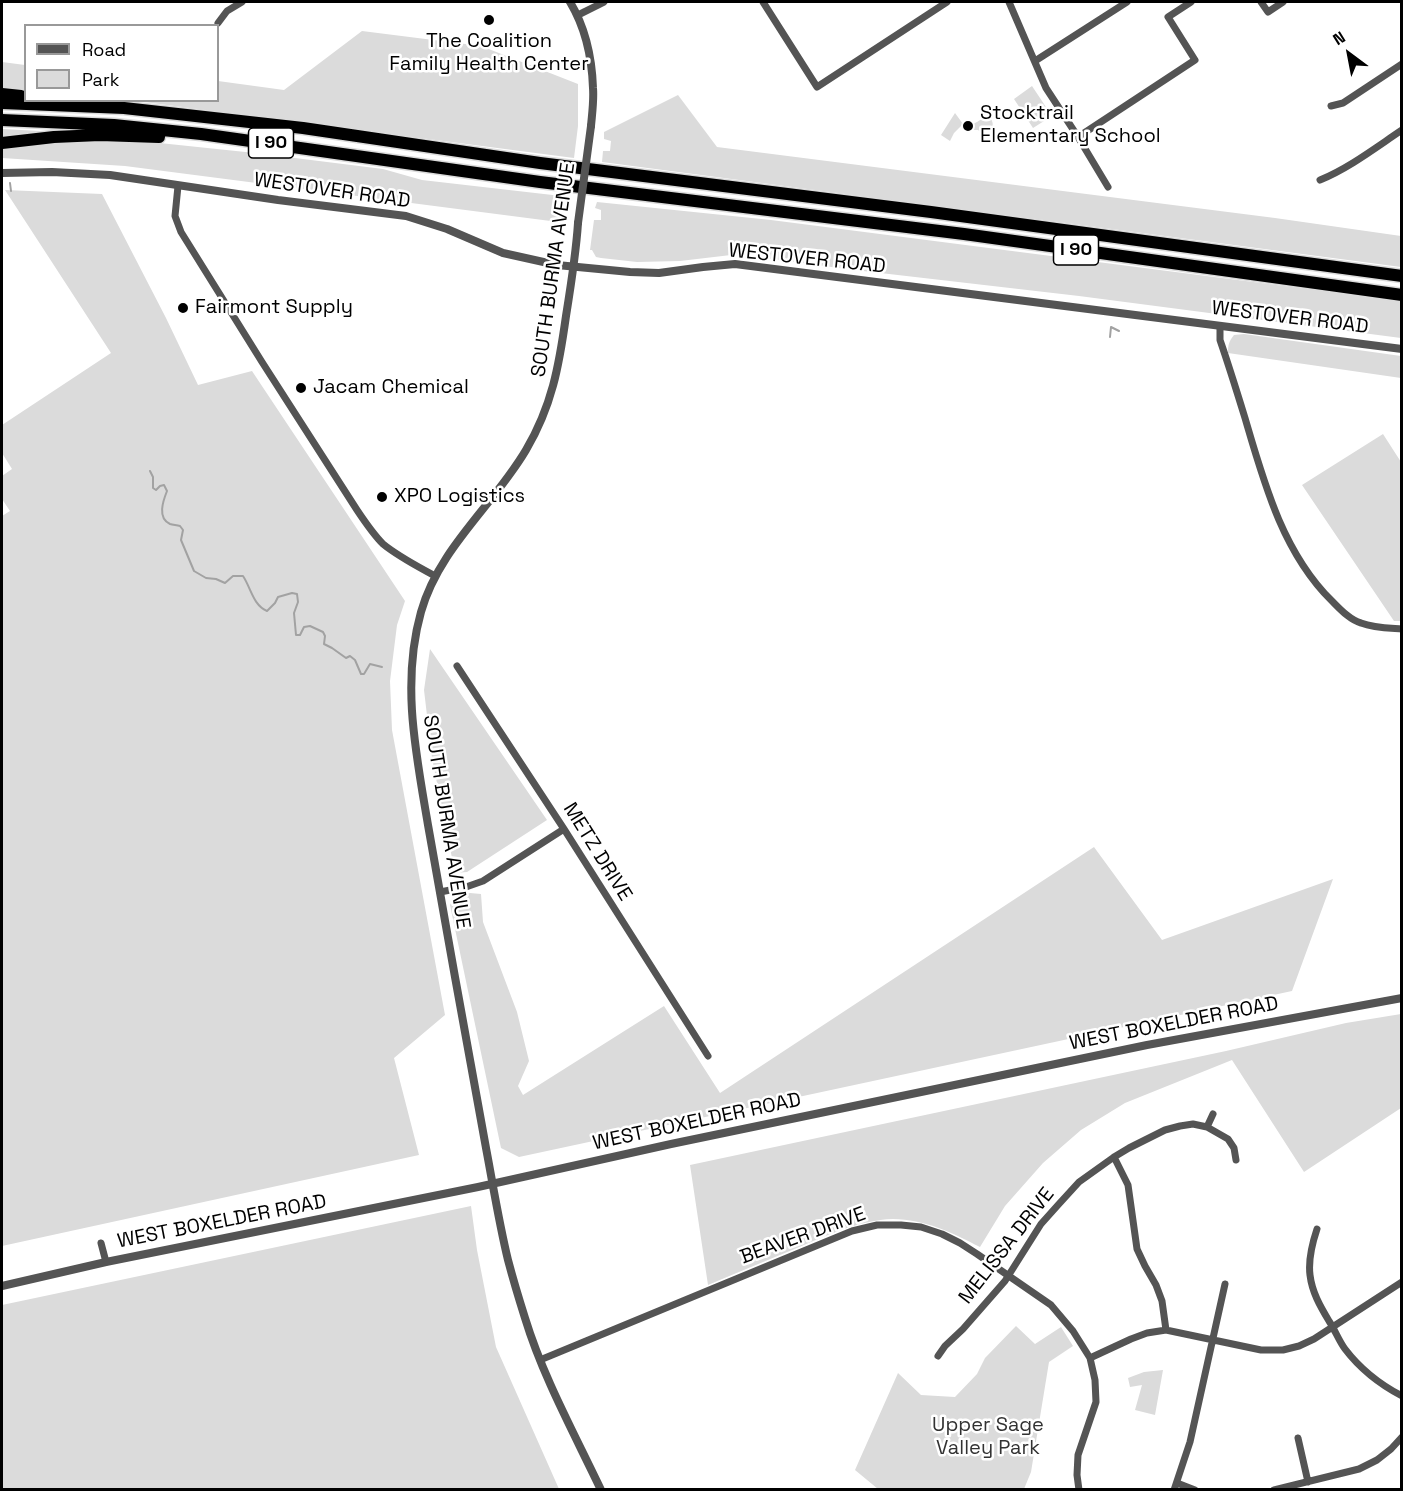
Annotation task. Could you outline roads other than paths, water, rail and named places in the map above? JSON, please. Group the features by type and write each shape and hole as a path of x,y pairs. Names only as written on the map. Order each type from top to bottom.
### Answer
{"highway":[{"path":"2,94 24,97"},
{"name":"I 90","path":"77,102 303,128 540,163 931,212 1401,276"},
{"name":"I 90","path":"2,103 124,108"},
{"name":"I 90","path":"2,120 114,125 282,145 540,182 975,236 1401,295"},
{"name":"I 90","path":"2,143 100,135 282,145"}],"street":[{"path":"218,23 227,11 242,2"},
{"name":"SOUTH BURMA AVENUE","path":"570,2 578,15 585,37 594,89 574,267 554,387 542,418 526,449 505,481 451,549 435,576 422,608 416,634 412,659 411,702 414,744 508,1260 540,1360 601,1490"},
{"path":"578,15 604,2"},
{"path":"763,2 817,87 947,2"},
{"path":"1009,2 1046,88 1108,187"},
{"path":"1035,61 1127,2"},
{"path":"1078,137 1195,60 1168,17 1191,2"},
{"path":"1261,2 1268,12 1283,2"},
{"path":"1330,106 1343,103 1401,64"},
{"path":"1320,180 1348,166 1401,130"},
{"name":"WESTOVER ROAD","path":"2,173 52,172 111,176 406,216 447,229 503,253 574,267 659,273 735,264 1401,349"},
{"path":"178,186 175,216 181,232 357,510 382,543 435,576"},
{"path":"1220,326 1220,340 1258,464 1277,516 1297,556 1328,597 1359,623 1401,629"},
{"name":"METZ DRIVE","path":"457,666 708,1056"},
{"path":"440,891 466,887 483,881 564,829"},
{"name":"WEST BOXELDER ROAD","path":"2,1286 105,1262 1124,1050 1401,998"},
{"path":"1207,1127 1213,1114"},
{"name":"MELISSA DRIVE","path":"938,1356 1010,1275 1041,1224 1058,1204 1079,1182 1129,1148 1165,1130 1193,1124 1207,1127 1228,1139 1234,1148 1236,1160"},
{"path":"1114,1158 1128,1185 1137,1250 1156,1284 1162,1301 1166,1330"},
{"name":"BEAVER DRIVE","path":"540,1360 852,1231 877,1225 921,1227 960,1243 1051,1305 1073,1331 1090,1358 1095,1380 1096,1402 1078,1455 1079,1490"},
{"path":"1317,1229 1310,1259 1310,1275 1318,1303 1344,1348 1382,1386 1401,1396"},
{"path":"101,1243 105,1262"},
{"path":"1090,1358 1139,1336 1166,1330 1261,1350 1283,1350 1314,1339 1401,1282"},
{"path":"1195,1490 1175,1486 1190,1442 1225,1284"},
{"path":"1274,1490 1359,1469 1377,1460 1401,1437"},
{"path":"1298,1438 1308,1482"}],"waterway":[{"path":"10,183 11,191"},
{"path":"1110,337 1111,327 1119,331"},
{"path":"150,471 153,477 153,488 156,490 164,485 167,491 162,509 163,518 170,524 180,526 183,530 181,540 194,571 206,578 225,583 233,576 243,576 258,605 267,611 278,597 297,594 298,602 294,613 296,635 300,635 304,627 310,626 323,632 324,644 346,658 350,656 355,660 361,674 364,674 370,664 382,667"}],"place":[{"name":"The Coalition Family Health Center","path":"489,20"},
{"name":"Stocktrail Elementary School","path":"968,126"},
{"name":"Fairmont Supply","path":"183,308"},
{"name":"Jacam Chemical","path":"301,388"},
{"name":"XPO Logistics","path":"382,497"}],"park label":[{"name":"Upper Sage Valley Park","path":"988,1438"}]}
